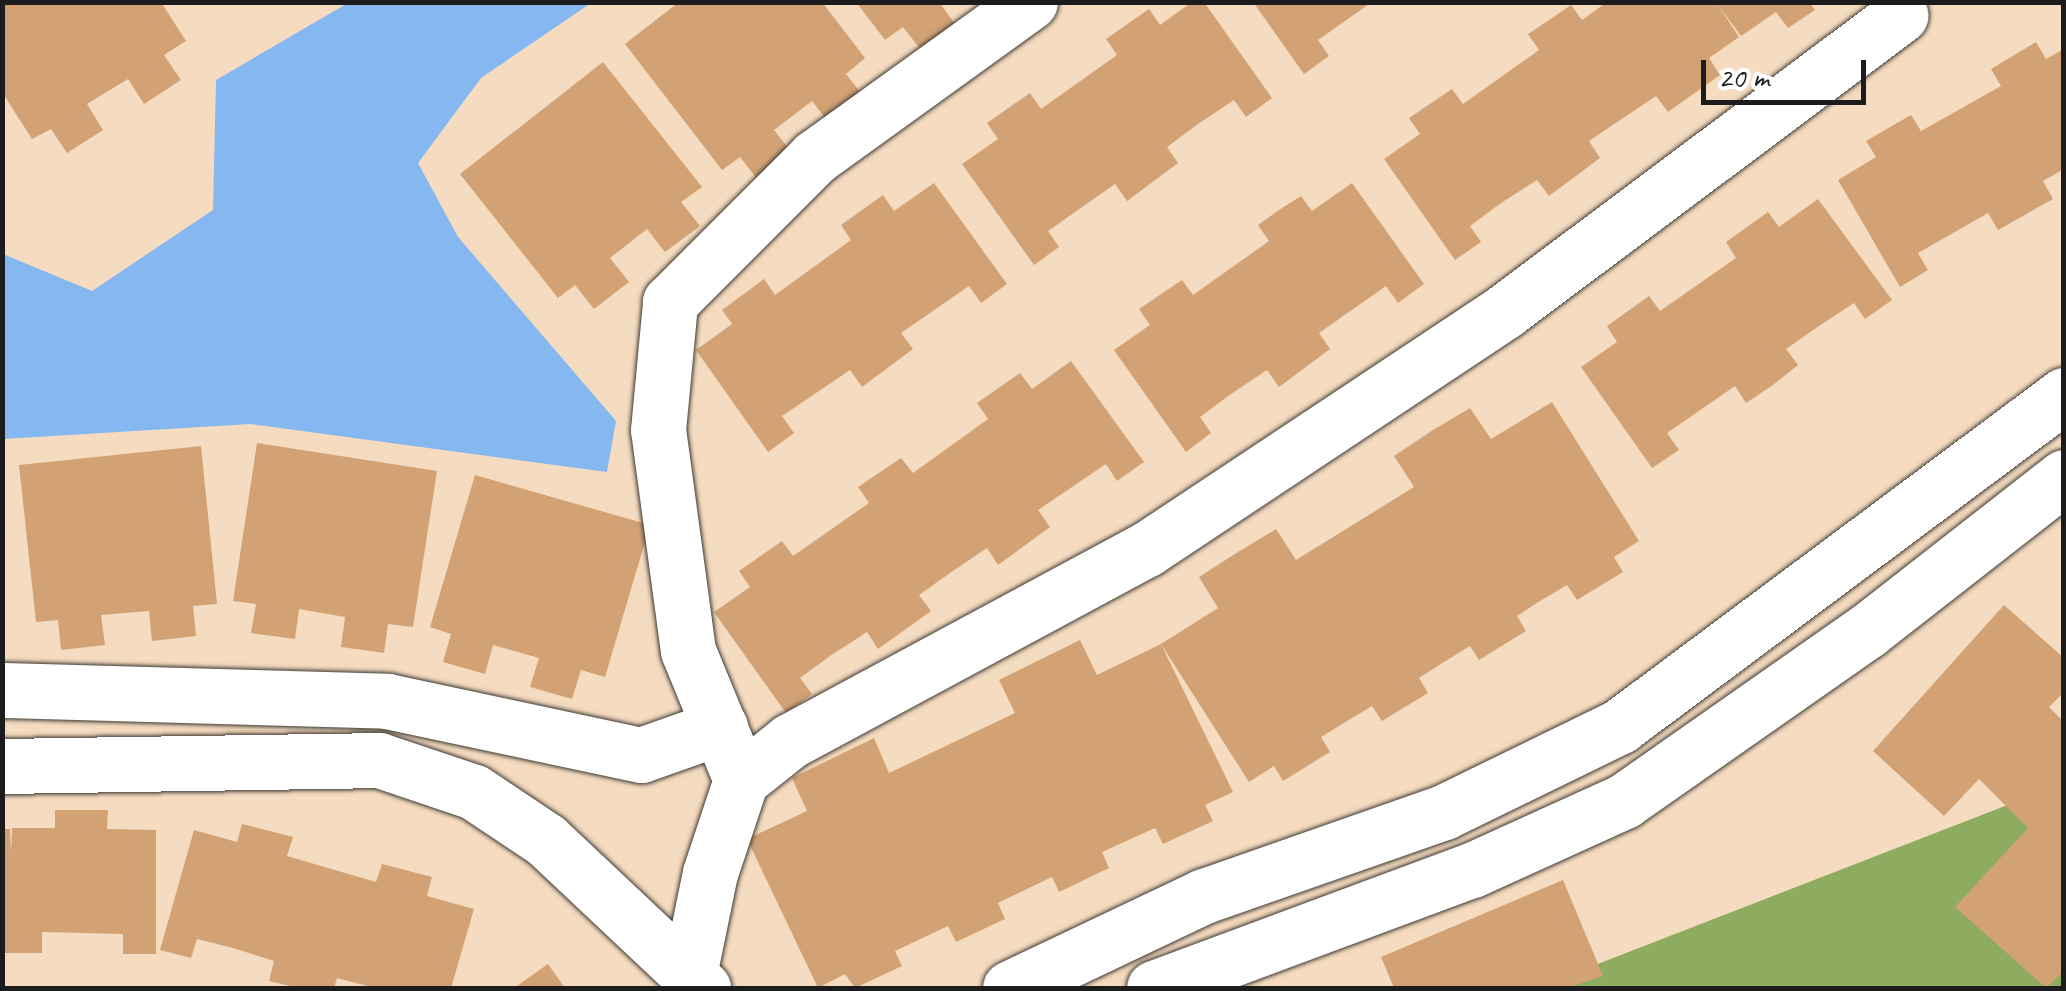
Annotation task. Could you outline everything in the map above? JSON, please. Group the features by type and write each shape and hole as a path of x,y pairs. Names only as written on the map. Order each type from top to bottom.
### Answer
{"street":[{"path":"740,780 688,651 658,430 670,302 815,157 1030,2"},
{"path":"696,982 710,873 740,780 790,741 1147,549 1504,311 1904,7"},
{"path":"1010,988 1204,896 1444,812 1620,726 2064,394"},
{"path":"1154,988 1472,870 1624,801 1867,631 2064,477"},
{"path":"2,690 387,701 641,755 720,727"},
{"path":"2,766 380,760 474,792 546,840 696,982"}],"green space":[{"path":"2063,780 2063,988 1536,988 2054,787"}],"water":[{"path":"348,3 591,3 481,78 418,163 458,237 616,421 607,472 250,424 3,439 3,254 92,291 213,210 216,80"}],"building":[{"path":"2,2 161,2 186,41 164,55 181,80 144,104 128,79 87,104 103,130 67,153 51,129 32,139 2,92"},
{"path":"679,2 822,2 865,58 846,74 864,97 830,124 812,101 774,130 792,153 758,180 740,157 722,170 625,44"},
{"path":"856,2 939,2 955,24 921,50 903,27 885,40"},
{"path":"1192,2 1204,2 1272,98 1246,117 1234,100 1198,124 1167,147 1178,163 1127,201 1115,184 1048,231 1059,247 1034,265 962,164 998,139 987,123 1030,93 1041,109 1117,55 1106,39 1149,9 1160,25"},
{"path":"1253,2 1372,2 1318,40 1329,56 1304,74"},
{"path":"1607,2 1809,2 1815,10 1788,28 1776,12 1741,36 1718,5 1739,37 1709,58 1720,75 1668,112 1656,96 1589,141 1600,158 1549,196 1537,180 1501,203 1470,226 1481,242 1455,260 1384,159 1420,134 1409,118 1452,89 1463,104 1539,50 1528,34 1571,5 1582,20"},
{"path":"2036,42 2046,59 2064,49 2064,169 2043,181 2053,199 1998,230 1988,213 1918,253 1928,270 1900,287 1838,180 1876,157 1866,141 1911,115 1921,131 2001,86 1991,69"},
{"path":"603,62 702,187 681,202 700,226 665,252 647,229 610,258 629,282 594,309 575,285 558,298 460,174"},
{"path":"934,183 1007,284 981,303 969,286 901,333 913,349 862,387 850,370 782,416 794,433 768,452 696,350 732,324 722,310 764,279 775,295 851,240 841,225 883,195 894,211"},
{"path":"1352,183 1424,284 1398,303 1386,286 1319,333 1330,349 1279,387 1267,370 1231,394 1200,417 1211,433 1186,452 1114,350 1150,325 1139,309 1182,280 1193,295 1269,241 1258,225 1279,210 1301,196 1312,211"},
{"path":"1818,199 1892,300 1865,319 1854,303 1786,349 1798,365 1746,403 1735,386 1667,433 1679,450 1652,468 1581,367 1617,342 1607,326 1649,296 1660,311 1736,258 1726,242 1768,212 1779,227"},
{"path":"1071,361 1144,462 1117,481 1106,464 1038,510 1050,527 998,565 987,548 950,573 919,595 931,611 878,649 867,632 830,656 800,678 812,694 786,713 714,612 750,587 739,571 782,541 793,556 869,503 858,487 901,458 913,473 988,419 977,403 1020,373 1032,389"},
{"path":"1552,402 1639,541 1614,557 1623,572 1577,600 1567,585 1540,601 1517,616 1526,631 1479,660 1470,646 1444,662 1419,678 1428,693 1382,721 1372,706 1321,737 1330,752 1283,781 1274,766 1249,782 1161,644 1218,608 1199,577 1276,529 1296,560 1414,487 1394,456 1470,408 1491,439"},
{"path":"257,443 437,471 413,627 388,624 384,653 341,647 345,617 299,609 295,639 251,633 256,604 233,601"},
{"path":"201,446 217,604 193,606 196,636 152,641 149,611 101,615 105,645 61,650 58,620 36,622 19,465"},
{"path":"475,475 650,525 605,677 581,670 572,699 530,687 539,658 493,645 485,674 443,662 451,634 430,627"},
{"path":"2004,605 2064,658 2064,692 2049,707 2064,722 2064,971 2046,988 1955,907 2028,828 1979,779 1944,816 1873,751"},
{"path":"1080,640 1097,675 1161,644 1233,792 1205,805 1213,821 1163,844 1155,828 1102,852 1109,868 1059,892 1052,877 998,903 1005,919 956,942 948,926 895,951 902,966 855,988 845,974 818,988 747,839 807,811 792,778 874,738 889,773 1015,713 999,680"},
{"path":"55,810 108,810 107,829 156,830 156,954 123,954 123,934 42,932 42,953 2,953 2,829 10,829 11,853 12,828 55,828"},
{"path":"242,824 293,837 287,856 376,882 382,864 432,877 427,896 474,909 451,988 375,988 337,978 334,988 298,988 269,981 274,961 233,948 197,939 191,958 160,950 194,830 237,842"},
{"path":"1563,880 1603,976 1567,988 1394,988 1381,957"},
{"path":"548,964 565,988 514,988"}]}
